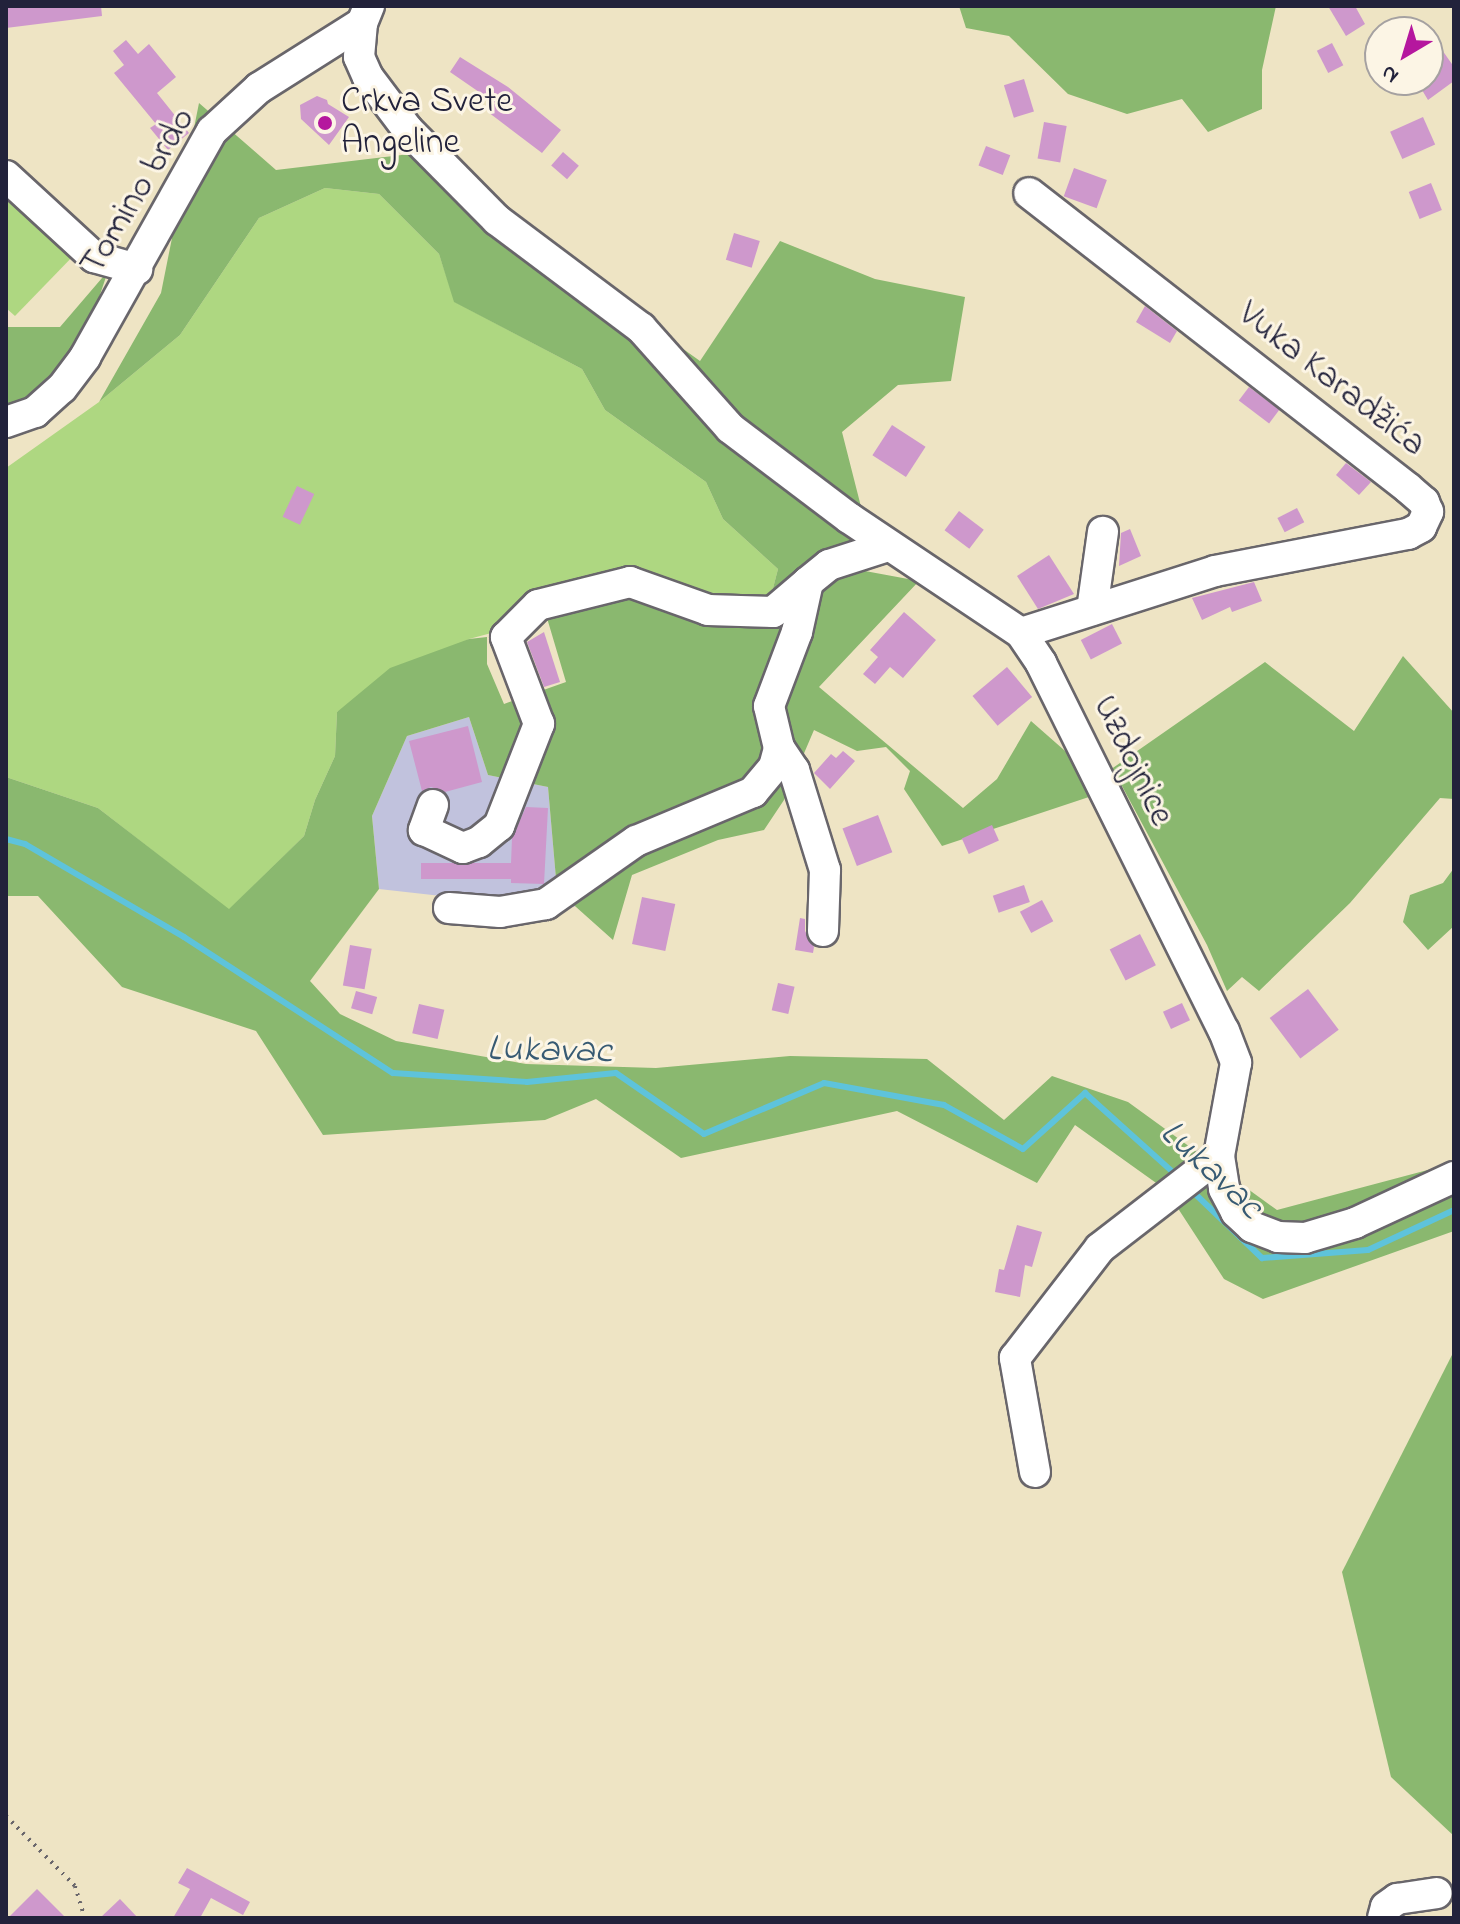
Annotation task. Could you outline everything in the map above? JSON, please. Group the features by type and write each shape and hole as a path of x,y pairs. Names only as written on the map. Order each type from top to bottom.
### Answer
{"street":[{"name":"Tomino brdo","path":"6,422 35,412 62,388 137,269 212,131 259,88 364,10"},
{"path":"364,10 359,57 368,77 408,130 497,220 641,328 730,428 888,546"},
{"path":"6,176 94,257 137,269"},
{"name":"Vuka Karadžića","path":"1021,633 1215,571 1408,534 1441,514 1029,193"},
{"path":"1092,610 1103,532"},
{"path":"433,805 424,830 463,848 479,842 499,826 539,724 506,637 538,605 630,582 708,610 773,612 829,565 888,546"},
{"name":"Uzdojnice","path":"888,546 1021,633 1041,663 1224,1031 1236,1063 1219,1156"},
{"path":"808,582 797,632 769,706 779,748 794,770 825,870 823,931"},
{"path":"449,908 500,912 546,904 636,841 753,792 774,767 779,748"},
{"path":"1035,1472 1015,1358 1100,1248 1219,1156 1224,1189 1236,1212 1252,1227 1278,1237 1305,1238 1355,1223 1454,1177"},
{"path":"1383,1918 1386,1907 1397,1899 1437,1893"}],"path":[{"path":"6,1816 75,1886 85,1918"}],"shaded area":[{"path":"469,717 488,775 548,787 557,890 575,907 379,889 372,816 407,736"}],"green space":[{"path":"959,6 1276,6 1262,70 1262,109 1208,132 1182,99 1127,114 1068,94 1009,36 966,28"},
{"path":"199,103 276,170 410,154 700,361 780,241 875,279 965,297 951,381 898,385 842,432 872,550 865,571 919,581 819,687 963,808 997,779 1031,721 1097,779 1265,662 1354,731 1403,656 1454,713 1454,799 1440,798 1350,903 1259,991 1242,977 1227,991 1207,945 1122,786 942,846 904,789 910,771 886,747 857,751 814,730 784,800 764,830 718,840 632,875 613,940 557,890 548,787 488,775 469,717 407,736 372,816 379,889 310,981 340,1014 396,1041 526,1064 656,1068 790,1056 927,1059 1004,1120 1052,1076 1128,1102 1277,1210 1454,1163 1454,1231 1263,1299 1224,1279 1166,1190 1075,1125 1037,1183 897,1111 681,1158 596,1099 545,1120 323,1135 256,1031 122,987 38,896 6,896 6,777 98,808 229,909 304,836 315,800 335,756 337,712 390,668 469,639 487,637 487,664 504,704 566,682 547,618 630,575 765,619 778,569 723,519 706,482 605,410 582,369 454,302 439,254 379,194 325,188 259,218 180,335 99,402 161,293"},
{"path":"325,188 379,194 439,254 455,302 582,369 605,410 706,482 723,519 778,569 765,619 629,576 547,618 469,639 337,712 335,756 315,800 304,836 229,910 98,808 6,777 6,468 99,402 180,335 259,218"},
{"path":"6,192 78,251 15,316 6,308"},
{"path":"108,271 84,342 6,417 6,327 60,327"},
{"path":"1454,868 1454,926 1428,950 1403,922 1410,895 1443,883"},
{"path":"1454,1351 1454,1836 1391,1777 1342,1572"}],"building":[{"path":"6,6 101,6 102,16 6,28"},
{"path":"1328,6 1355,6 1364,25 1346,36"},
{"path":"126,40 138,54 149,44 176,77 157,93 189,133 168,150 150,128 156,124 114,73 124,65 113,51"},
{"path":"1332,43 1343,65 1328,73 1317,51"},
{"path":"1444,53 1454,67 1454,81 1444,88"},
{"path":"460,57 508,87 561,130 542,153 488,112 495,103 450,72"},
{"path":"1024,79 1034,112 1014,118 1004,85"},
{"name":"Crkva Svete Angeline","path":"317,96 349,117 329,145 301,119 300,105"},
{"path":"1423,117 1435,144 1402,159 1390,132"},
{"path":"1044,122 1067,126 1060,162 1038,158"},
{"path":"986,146 1010,155 1003,175 978,166"},
{"path":"563,152 579,166 567,179 551,166"},
{"path":"1074,168 1107,180 1097,208 1064,196"},
{"path":"1431,183 1442,210 1420,219 1409,192"},
{"path":"734,233 760,241 752,268 726,260"},
{"path":"1145,306 1177,331 1170,343 1136,322"},
{"path":"1249,387 1279,410 1269,423 1239,401"},
{"path":"892,425 926,447 906,477 872,455"},
{"path":"1346,463 1371,482 1359,495 1336,475"},
{"path":"297,486 314,494 300,525 283,517"},
{"path":"1297,508 1304,522 1285,532 1277,518"},
{"path":"959,511 984,530 969,549 945,530"},
{"path":"1130,529 1141,556 1119,566 1121,533"},
{"path":"1049,555 1074,594 1038,609 1017,576"},
{"path":"1254,582 1262,601 1232,612 1230,607 1202,620 1192,598"},
{"path":"904,612 936,640 903,678 890,667 875,684 863,674 878,657 870,650"},
{"path":"1112,624 1122,644 1091,659 1081,640"},
{"path":"544,632 560,682 544,687 527,642"},
{"path":"1007,667 1032,697 998,726 973,696"},
{"path":"468,726 482,782 445,792 431,787 422,791 409,741"},
{"path":"843,751 855,761 830,789 814,773 831,754 836,758"},
{"path":"526,807 548,808 544,884 511,883 511,879 421,879 421,863 511,863 512,838"},
{"path":"878,815 892,852 857,866 843,829"},
{"path":"992,825 999,841 969,854 962,838"},
{"path":"1024,885 1030,902 999,913 993,896"},
{"path":"642,897 675,904 665,951 632,944"},
{"path":"1042,900 1053,921 1031,933 1020,912"},
{"path":"800,918 805,919 805,931 814,947 813,953 795,950"},
{"path":"1140,934 1156,965 1126,981 1110,949"},
{"path":"350,945 372,949 365,989 343,985"},
{"path":"778,983 795,987 788,1014 772,1010"},
{"path":"1308,989 1339,1030 1300,1059 1270,1018"},
{"path":"356,991 377,997 372,1014 351,1008"},
{"path":"1182,1003 1190,1020 1171,1029 1163,1012"},
{"path":"419,1004 444,1010 438,1039 412,1033"},
{"path":"1017,1225 1042,1232 1032,1267 1025,1265 1020,1297 995,1292 999,1269 1004,1270"},
{"path":"187,1868 250,1902 243,1915 211,1898 200,1918 173,1918 190,1889 178,1883"},
{"path":"37,1889 66,1918 8,1918"},
{"path":"120,1899 138,1918 100,1918"}],"waterway":[{"name":"Lukavac","path":"6,839 25,844 184,937 393,1073 527,1082 616,1073 704,1134 824,1083 944,1105 1023,1149 1085,1093 1176,1175"},
{"name":"Lukavac","path":"1190,1189 1262,1258 1368,1250 1454,1210"}],"place":[{"name":"Crkva Svete Angeline","path":"325,123"}]}
